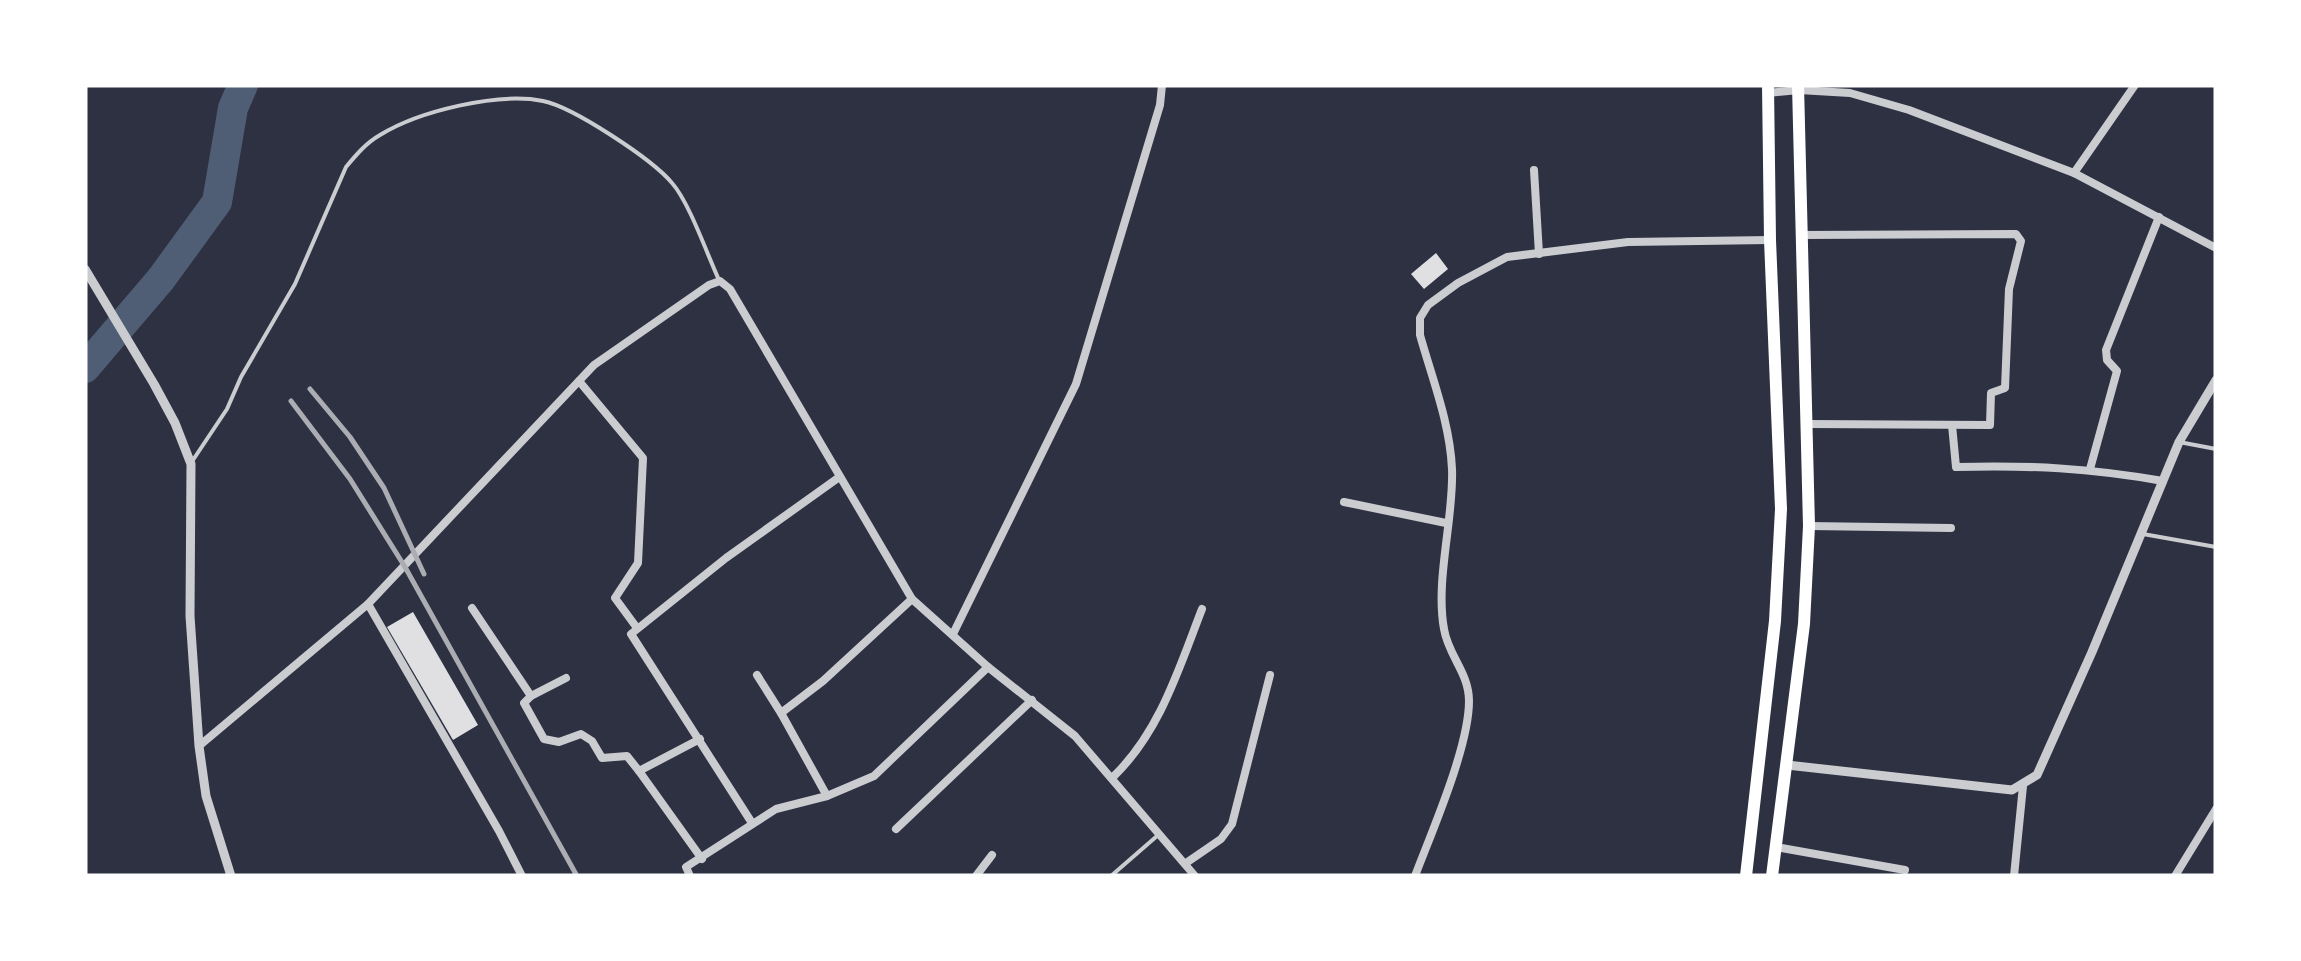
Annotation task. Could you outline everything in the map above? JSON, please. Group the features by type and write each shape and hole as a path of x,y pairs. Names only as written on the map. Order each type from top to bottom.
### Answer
{"highway":[{"path":"1772,876 1804,624 1809,526 1798,88"},
{"path":"1746,876 1775,621 1780,509 1768,89"},
{"path":"1759,760 1787,765"}],"street":[{"path":"953,634 1076,384 1160,105 1162,85"},
{"path":"2074,173 2135,85"},
{"path":"1768,89 1850,92 1878,100 2074,173 2216,248"},
{"path":"1534,170 1538,254"},
{"path":"2090,468 2117,371 2107,360 2106,350 2159,218"},
{"path":"1801,235 2020,237 2008,289 2006,388 1992,391 1990,425 1806,424"},
{"path":"1415,876 1448,788 1469,702 1466,679 1443,628 1452,470 1447,431 1420,334 1420,318 1428,306 1458,283 1507,257 1628,242 1770,240"},
{"path":"85,270 154,384 175,423 190,464 190,616 200,746 210,811 231,876"},
{"path":"200,746 368,604 604,357 720,281 730,289 912,598 1075,736 1195,876"},
{"path":"1787,765 2012,790 2036,775 2179,442 2216,380"},
{"path":"579,381 643,458 638,563 614,598 637,628"},
{"path":"1952,425 1954,466 2090,468 2163,481"},
{"path":"752,824 655,666 632,636 726,558 838,478"},
{"path":"1344,502 1446,523"},
{"path":"1809,526 1950,528"},
{"path":"781,713 823,681 912,598"},
{"path":"368,604 522,876"},
{"path":"472,608 530,696"},
{"path":"1113,778 1134,757 1165,703 1202,609"},
{"path":"690,876 686,868 787,804 827,796 862,782 885,767 988,666"},
{"path":"757,676 827,796"},
{"path":"1186,863 1220,839 1232,824 1270,676"},
{"path":"566,678 524,703 544,740 560,742 581,734 592,741 602,758 627,756 702,860"},
{"path":"896,828 1032,700"},
{"path":"639,771 700,739"},
{"path":"2014,876 2023,786"},
{"path":"2175,876 2216,810"},
{"path":"1776,847 1905,870"},
{"path":"976,876 992,854"}],"lane":[{"path":"190,464 227,410 241,377 296,284 346,166 381,134 428,116 496,98 548,101 565,109 648,160 675,185 720,281"},
{"path":"2179,442 2216,449"},
{"path":"2142,534 2216,547"},
{"path":"1111,876 1160,833"}],"building":[{"path":"1436,253 1448,269 1424,289 1411,274"},
{"path":"413,612 478,725 453,740 387,627"}],"waterway":[{"path":"85,368 161,279 217,202 233,108 243,85"}],"railway":[{"path":"310,389 350,437 384,488 424,574"},
{"path":"291,401 350,479 405,567 577,876"}]}
